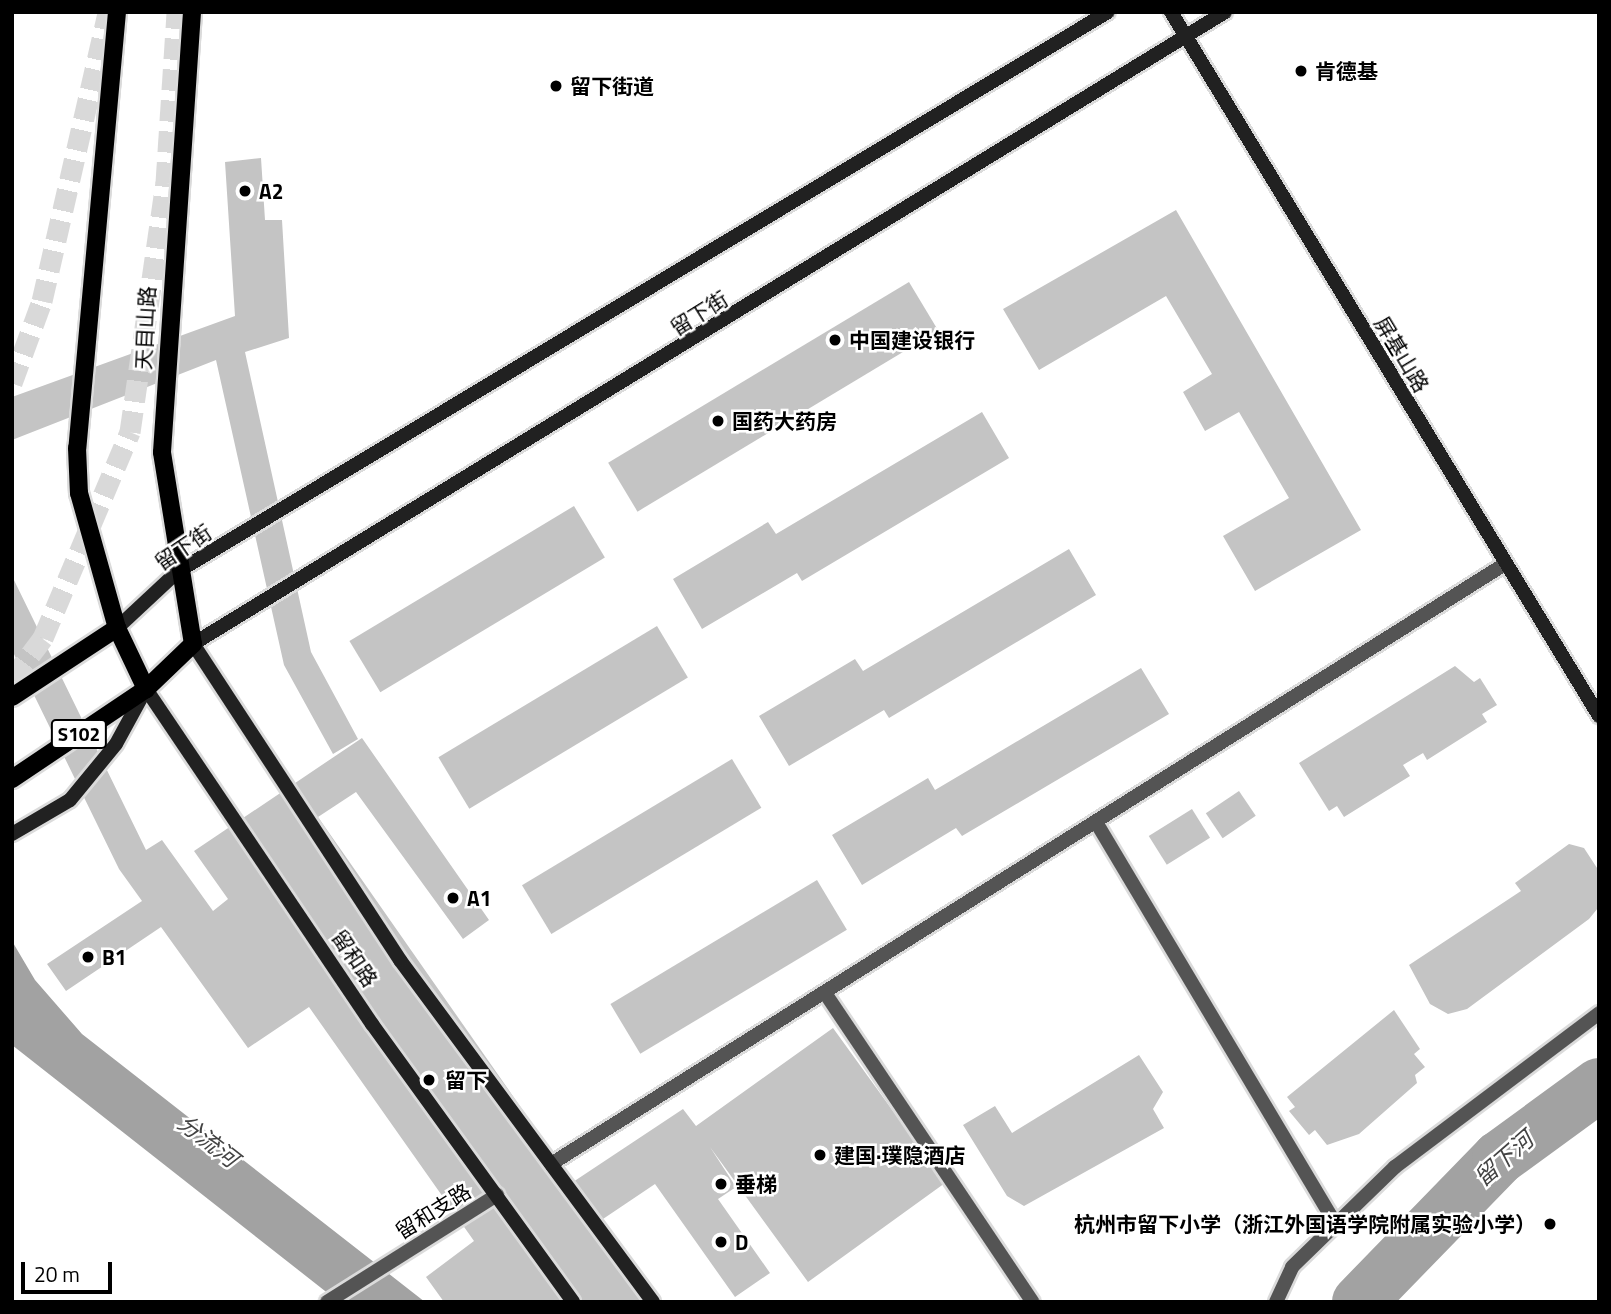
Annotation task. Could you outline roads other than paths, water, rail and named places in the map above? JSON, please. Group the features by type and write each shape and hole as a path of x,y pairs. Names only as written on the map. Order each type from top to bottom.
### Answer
{"main road":[{"path":"12,698 117,628 79,492 76,448 117,12"},
{"name":"天目山路","path":"192,12 162,452 177,572 193,644"},
{"name":"留下街","path":"117,628 177,572 1108,12"},
{"name":"屏基山路","path":"1171,12 1599,716"},
{"name":"留下街","path":"193,644 1225,12"},
{"name":"留和路","path":"117,628 146,690 573,1302"},
{"name":"留和路","path":"193,644 400,960 653,1302"},
{"name":"S102","path":"12,779 146,690 193,644"},
{"path":"12,834 70,800 116,744 146,690"}],"street":[{"path":"551,1164 1505,564"},
{"path":"1096,822 1336,1224"},
{"path":"825,993 1033,1302"},
{"path":"1276,1302 1293,1267 1395,1167 1599,1013"},
{"name":"留和支路","path":"327,1302 497,1195"}],"water":[{"name":"分流河","path":"12,941 35,980 82,1034 425,1302 339,1302 12,1045"}],"waterway":[{"name":"留下河","path":"1359,1302 1499,1158 1599,1085"}],"tunnel":[{"path":"12,383 42,301 108,12"},
{"path":"12,679 43,638 130,432 166,183 177,12"}],"place":[{"name":"肯德基","path":"1301,71"},
{"name":"留下街道","path":"556,86"},
{"name":"A2","path":"245,191"},
{"name":"中国建设银行","path":"835,340"},
{"name":"国药大药房","path":"718,421"},
{"name":"A1","path":"453,898"},
{"name":"B1","path":"88,957"},
{"name":"留下","path":"429,1080"},
{"name":"建国·璞隐酒店","path":"820,1155"},
{"name":"垂梯","path":"721,1184"},
{"name":"杭州市留下小学（浙江外国语学院附属实验小学）","path":"1550,1224"},
{"name":"D","path":"721,1242"}]}
